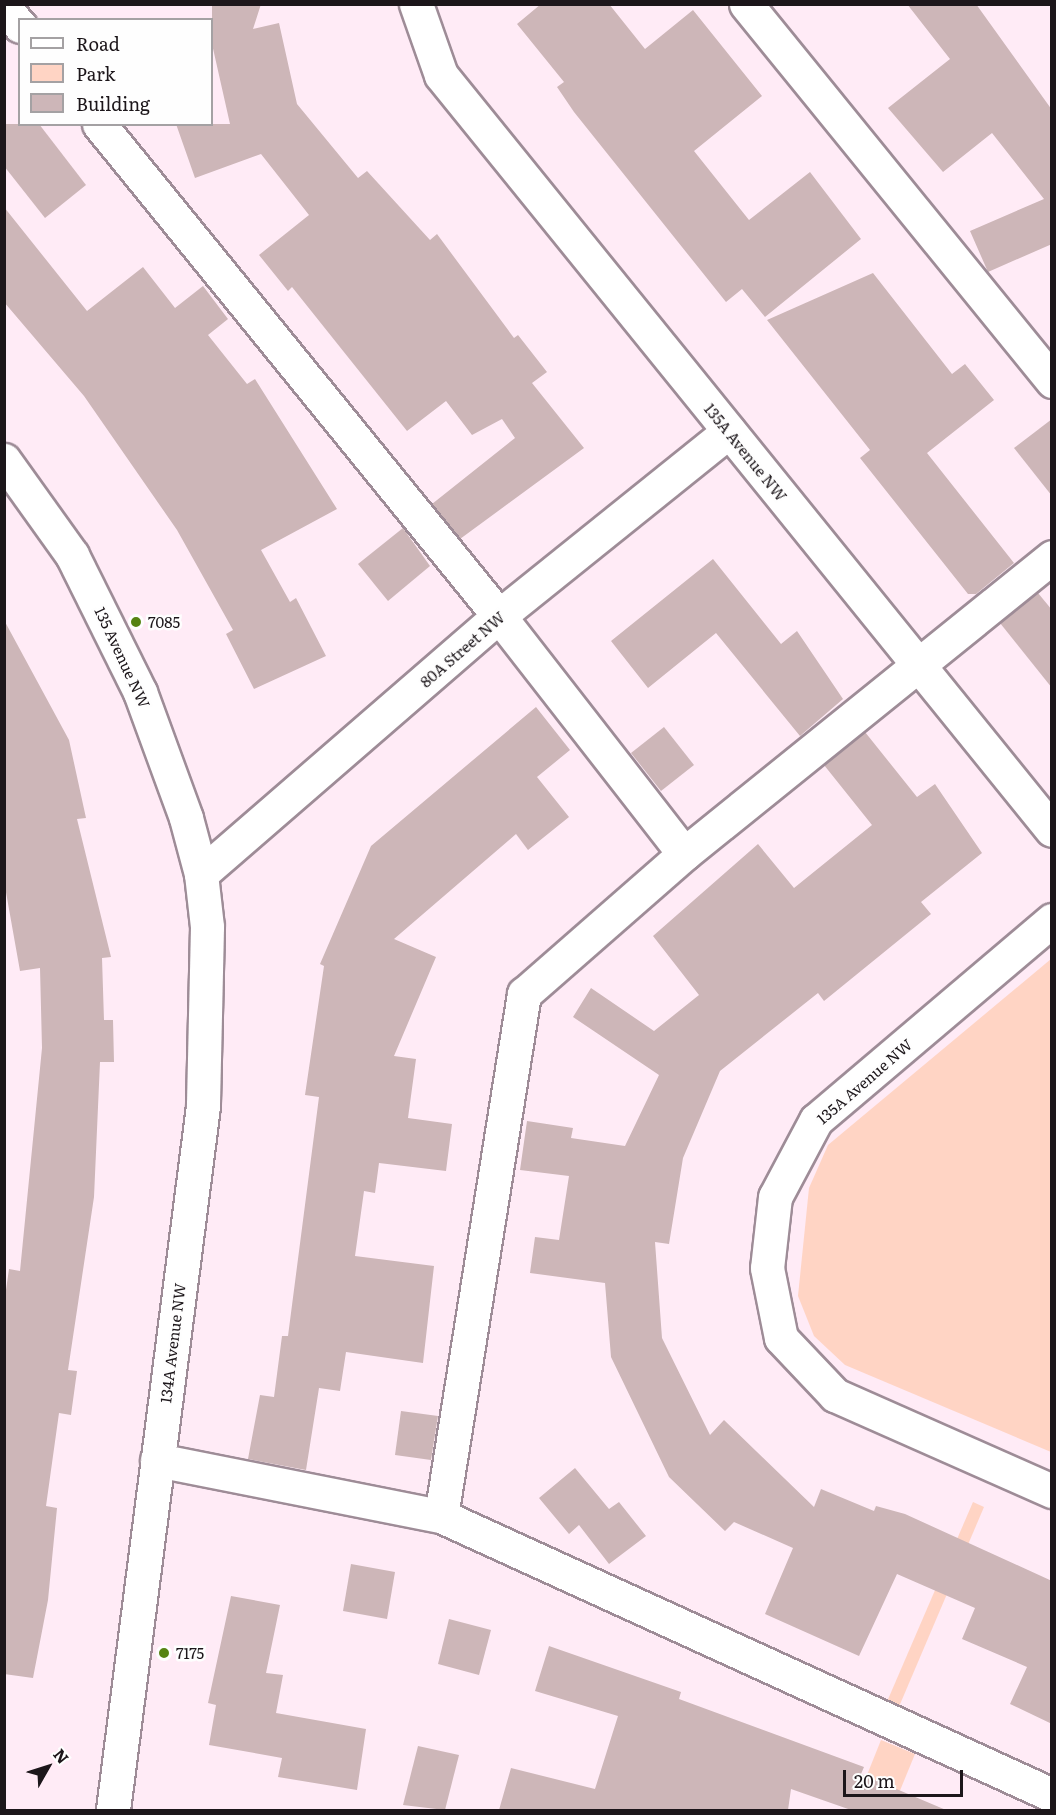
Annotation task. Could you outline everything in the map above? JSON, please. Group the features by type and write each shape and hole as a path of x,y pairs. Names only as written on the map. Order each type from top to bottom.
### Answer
{"street":[{"name":"135A Avenue NW","path":"416,4 441,75 1052,830"},
{"path":"746,4 1052,381"},
{"path":"4,8 18,24"},
{"path":"101,126 499,616 684,854"},
{"name":"80A Street NW","path":"201,874 499,616 729,431"},
{"name":"135 Avenue NW","path":"4,460 72,555 108,622 168,763 201,874"},
{"path":"441,1516 524,994 684,854 1052,557"},
{"name":"134A Avenue NW","path":"113,1810 204,1106 209,980 201,874"},
{"name":"135A Avenue NW","path":"1052,920 816,1120 774,1197 767,1268 781,1338 835,1395 1052,1491"},
{"path":"157,1460 441,1516 1052,1795"}],"green space":[{"path":"1051,959 1051,1452 845,1365 814,1336 798,1296 809,1188 828,1145"},
{"path":"973,1502 984,1507 898,1709 886,1704"},
{"path":"881,1740 915,1754 892,1810 853,1810"}],"building":[{"path":"212,4 261,4 253,29 279,23 297,104 358,178 367,171 430,240 437,234 514,338 518,335 547,372 532,383 584,448 460,539 432,504 515,438 502,419 472,435 446,401 407,431 292,287 288,291 259,255 309,215 261,154 195,178 177,126 230,124 213,48"},
{"path":"541,4 609,4 645,49 693,10 762,96 694,151 749,220 810,172 861,239 765,317 742,289 726,302 574,112 557,87 564,82 517,24"},
{"path":"907,4 976,4 1052,110 1052,244 988,272 970,231 1044,199 992,133 943,172 888,108 950,59"},
{"path":"4,124 41,126 86,185 45,218 4,166"},
{"path":"4,207 87,311 143,267 175,308 203,286 228,319 208,335 247,384 255,379 337,509 261,550 290,602 296,598 326,656 254,689 226,634 233,630 177,530 84,396 4,302"},
{"path":"873,273 952,374 965,364 994,400 927,453 1014,563 976,594 968,594 860,458 870,450 767,320"},
{"path":"1052,419 1052,496 1014,448"},
{"path":"403,528 430,566 388,601 358,564"},
{"path":"713,559 781,644 797,631 843,699 800,736 716,633 648,688 611,641"},
{"path":"1038,593 1052,610 1052,688 1000,623"},
{"path":"4,620 69,740 86,818 77,819 111,957 102,958 104,1020 113,1020 114,1062 100,1062 94,1197 68,1370 77,1371 71,1415 59,1413 46,1506 57,1508 48,1600 33,1678 4,1674 4,1304 9,1269 20,1271 42,1048 40,968 20,971 4,881"},
{"path":"536,707 570,750 537,777 569,817 528,850 516,834 394,939 436,957 394,1056 416,1059 408,1118 452,1124 446,1171 379,1163 375,1193 364,1191 355,1256 434,1266 423,1363 346,1352 340,1391 319,1388 306,1470 248,1459 260,1395 274,1397 282,1336 288,1336 319,1097 305,1095 324,966 320,964 371,846"},
{"path":"664,727 694,765 661,791 631,753"},
{"path":"865,732 917,797 935,784 982,853 921,902 931,914 824,1001 818,993 720,1071 683,1158 669,1244 655,1242 662,1338 710,1435 724,1420 814,1507 821,1489 874,1511 876,1506 905,1514 1052,1581 1052,1724 1010,1704 1027,1667 962,1639 975,1608 897,1574 859,1656 765,1614 793,1548 734,1522 725,1531 669,1477 611,1357 605,1283 530,1273 535,1237 559,1240 569,1176 520,1170 527,1121 573,1128 571,1138 625,1146 659,1075 573,1017 591,988 654,1031 699,995 653,936 758,844 794,888 872,825 824,765"},
{"path":"401,1411 438,1416 431,1460 395,1455"},
{"path":"575,1468 609,1509 619,1502 646,1536 609,1564 579,1525 569,1534 539,1498"},
{"path":"351,1564 395,1572 387,1619 343,1611"},
{"path":"231,1596 280,1605 266,1673 283,1675 276,1713 366,1729 357,1790 278,1777 282,1758 209,1745 216,1705 208,1703"},
{"path":"449,1619 491,1630 479,1675 438,1664"},
{"path":"549,1646 681,1692 679,1699 864,1767 861,1774 946,1810 851,1810 791,1789 788,1810 499,1810 511,1768 595,1789 618,1716 535,1691"},
{"path":"418,1746 459,1755 445,1810 403,1805"}],"place":[{"name":"7085","path":"136,622"},
{"name":"7175","path":"164,1653"}]}
